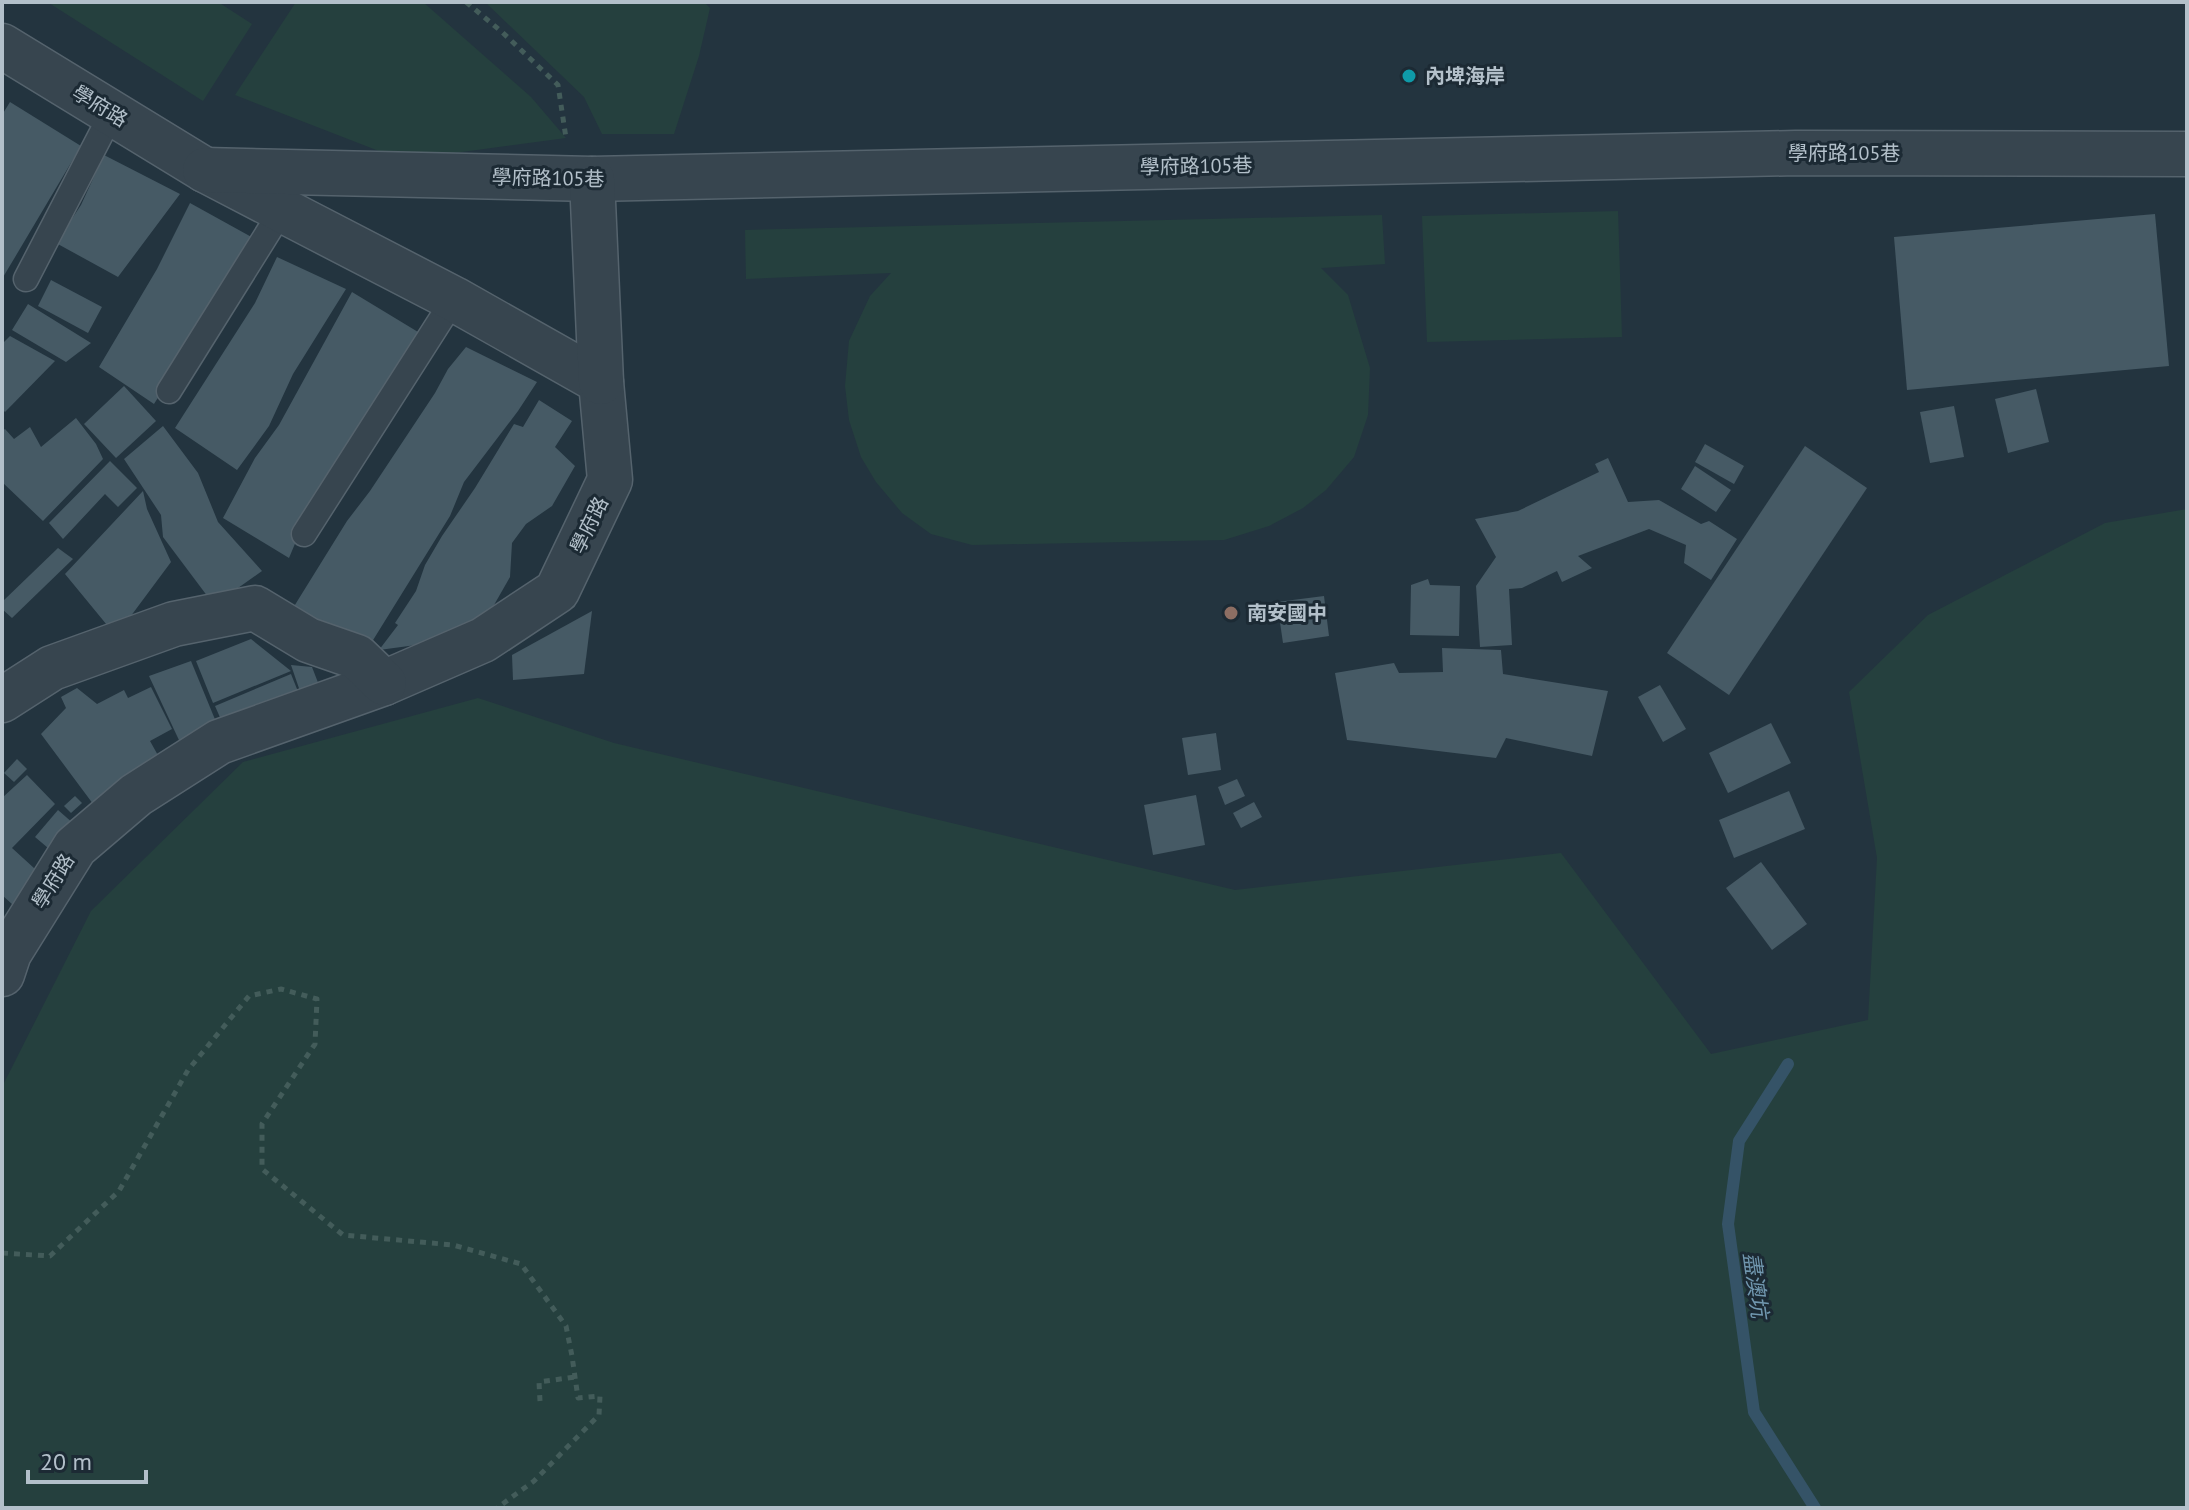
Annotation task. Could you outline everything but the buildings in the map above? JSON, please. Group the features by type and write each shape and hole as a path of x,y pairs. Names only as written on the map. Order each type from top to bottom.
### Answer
{"street":[{"name":"學府路","path":"2,46 205,170 454,299 601,382 610,480 557,591 483,640 384,683 219,742 136,795 75,847 9,953 2,974"},
{"name":"學府路105巷","path":"205,170 582,179 1796,153 2187,154"},
{"path":"582,179 601,382"},
{"path":"2,700 52,668 174,624 255,608 308,640 357,657 384,683"}],"lane":[{"path":"26,279 112,113"},
{"path":"169,391 282,210"},
{"path":"304,534 454,299"}],"path":[{"path":"466,2 558,85 582,179"},
{"path":"2,1253 50,1256 119,1191 188,1070 249,996 281,989 317,999 315,1044 262,1124 262,1169 343,1235 453,1245 521,1264 566,1326 578,1398 600,1396 599,1415 534,1481 497,1508"},
{"path":"540,1401 539,1382 575,1377"}],"green space":[{"path":"218,2 252,24 203,101 49,3"},
{"path":"296,2 423,2 531,97 566,138 402,160 235,95"},
{"path":"485,2 704,2 710,8 699,56 674,134 602,134 584,97"},
{"path":"1618,211 1622,337 1427,342 1422,216"},
{"path":"1382,215 1385,264 1321,268 1348,295 1370,368 1368,415 1354,457 1326,490 1303,508 1269,526 1224,540 972,545 931,534 902,513 876,482 861,457 849,420 845,386 849,341 870,296 891,273 746,279 745,230"},
{"path":"2187,509 2187,1508 2,1508 2,1087 91,911 243,762 478,698 614,743 1235,890 1561,853 1711,1054 1868,1020 1877,858 1849,692 1928,615 2105,523"}],"waterway":[{"name":"盡澳坑","path":"1788,1064 1739,1141 1728,1224 1754,1412 1815,1508"}],"place":[{"name":"內埤海岸","path":"1409,76"},
{"name":"南安國中","path":"1231,613"}]}
